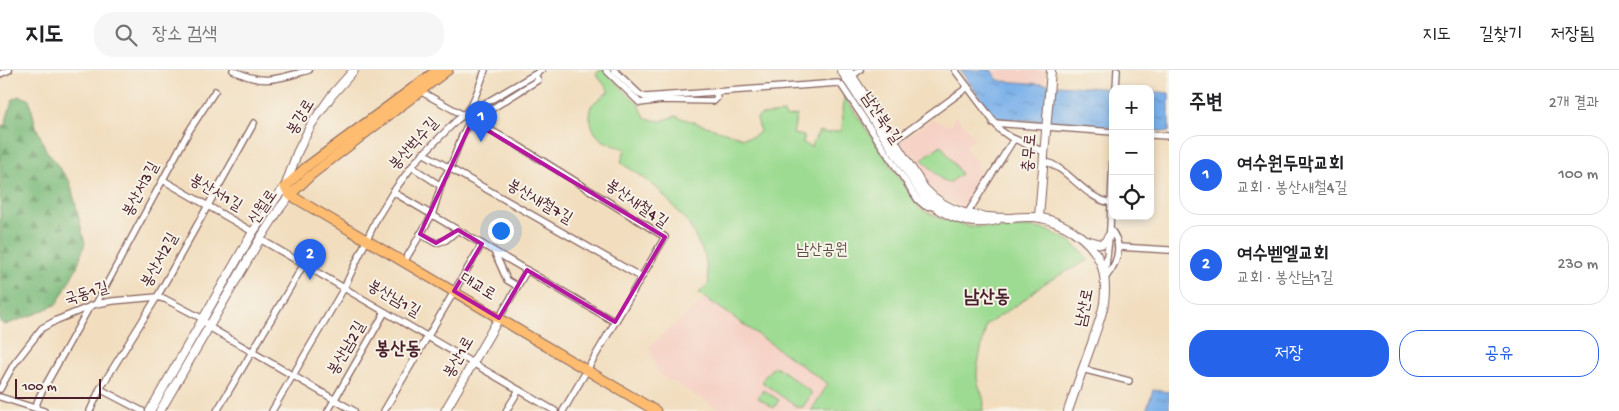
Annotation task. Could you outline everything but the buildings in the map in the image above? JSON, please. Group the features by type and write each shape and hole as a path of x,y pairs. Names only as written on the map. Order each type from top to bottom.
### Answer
{"main road":[{"name":"신월로","path":"288,191 306,168 436,70"},
{"name":"신월로","path":"288,191 448,70"},
{"name":"대교로","path":"288,191 367,241 656,411"}],"street":[{"path":"0,74 9,70"},
{"path":"233,70 249,78 263,80 281,78 309,70"},
{"name":"봉강로","path":"288,191 297,153 311,125 332,95 354,70"},
{"name":"봉산벅수길","path":"367,241 377,218 412,166 423,153 463,116 472,101 485,70"},
{"path":"463,116 475,111 542,70"},
{"path":"606,70 640,103 662,100 714,101 717,98 716,93"},
{"name":"남산북1길","path":"614,70 642,97 839,83 918,200 925,206 936,207"},
{"name":"남산로","path":"841,70 920,192 936,207 956,218 972,222 986,222 1003,218"},
{"path":"850,73 860,70"},
{"path":"955,70 993,123 1014,139 1044,152"},
{"path":"993,123 1046,127 1051,70"},
{"path":"1116,85 1117,70"},
{"name":"남산로","path":"850,73 928,192 951,208 967,214 1003,218 1039,217 1052,220 1084,240 1097,254 1105,278 1102,313 1068,411"},
{"path":"404,262 432,215 446,173 450,168 464,132 472,121 538,80 535,74"},
{"path":"894,141 968,87"},
{"name":"봉산서3길","path":"35,408 40,395 93,305 189,131 215,91"},
{"name":"봉산새철4길","path":"420,91 517,145 665,238 563,411"},
{"name":"봉산서2길","path":"90,411 100,389 157,297 254,123"},
{"name":"충무로","path":"1039,217 1046,127 1109,132"},
{"path":"1154,135 1169,136"},
{"path":"967,214 1014,139"},
{"name":"봉산새철7길","path":"423,153 641,277"},
{"path":"1044,161 1061,168 1097,198 1109,202"},
{"path":"412,166 441,186"},
{"name":"봉산서1길","path":"163,180 253,232"},
{"name":"신월로","path":"150,411 253,232 276,198 288,191"},
{"name":"신월로","path":"160,411 280,208 288,191"},
{"path":"393,192 615,322"},
{"path":"1105,278 1110,220"},
{"path":"420,234 436,243 446,240 458,230"},
{"path":"1084,240 1099,244 1105,242 1110,232"},
{"path":"1105,278 1116,262 1119,247 1116,236 1110,232"},
{"name":"봉산남1길","path":"260,239 555,411"},
{"name":"봉산남1길","path":"344,288 367,241"},
{"name":"봉산남1길","path":"428,336 482,244"},
{"path":"1119,247 1169,250"},
{"path":"494,251 507,280 517,286"},
{"path":"217,411 304,264"},
{"path":"499,318 527,270"},
{"path":"272,411 344,288"},
{"name":"국동1길","path":"0,389 14,364 42,328 56,320 93,305 157,297 165,299 202,319 209,327"},
{"name":"봉산남2길","path":"334,400 385,312"},
{"name":"봉산1로","path":"445,411 499,318"},
{"name":"봉산남2길","path":"209,327 354,411"},
{"path":"384,411 428,336"},
{"path":"1082,369 1129,381"},
{"path":"100,389 142,411"},
{"path":"506,411 519,390"},
{"path":"0,397 44,411"},
{"path":"328,411 334,400"}],"highlighted area":[{"path":"472,121 665,237 615,322 527,270 499,318 454,291 482,244 458,230 436,243 420,234"}],"shaded area":[{"path":"992,70 1046,70 1045,83 1001,80"},
{"path":"956,115 975,139 965,147 986,176 965,208 937,194 926,182 900,142 932,119 951,126"},
{"path":"705,298 828,384 811,411 723,411 659,374 649,347"}],"green space":[{"name":"남산공원","path":"600,70 604,70 639,105 646,119 661,121 675,116 743,138 758,134 760,131 757,118 761,115 784,113 786,117 797,115 793,134 804,136 803,143 811,147 819,131 827,133 842,130 844,96 920,209 942,219 968,226 1005,229 1029,227 1047,230 1070,241 1088,260 1045,283 1021,302 986,325 977,373 984,401 983,411 811,411 828,384 699,293 709,283 705,256 689,224 658,189 621,163 625,149 603,140 596,133 591,122 590,108 609,91 596,74"},
{"path":"19,96 29,99 36,126 46,150 70,182 85,243 77,267 57,304 5,325 0,322 0,126 5,125 12,100"},
{"path":"941,145 961,174 949,183 941,179 922,159"},
{"path":"773,367 777,367 811,392 803,407 797,407 763,383 763,379"},
{"path":"763,390 779,400 774,408 758,398"}],"water":[{"path":"960,70 991,70 997,79 1002,81 1109,89 1109,127 997,118 992,114"},
{"path":"1154,91 1169,93 1169,132 1154,130"},
{"path":"1153,390 1169,392 1169,411 1146,411"}],"place":[{"name":"여수원두막교회","path":"481,142"},
{"name":"여수벧엘교회","path":"310,280"}],"district":[{"name":"남산동","path":"987,298"},
{"name":"봉산동","path":"398,350"}]}
